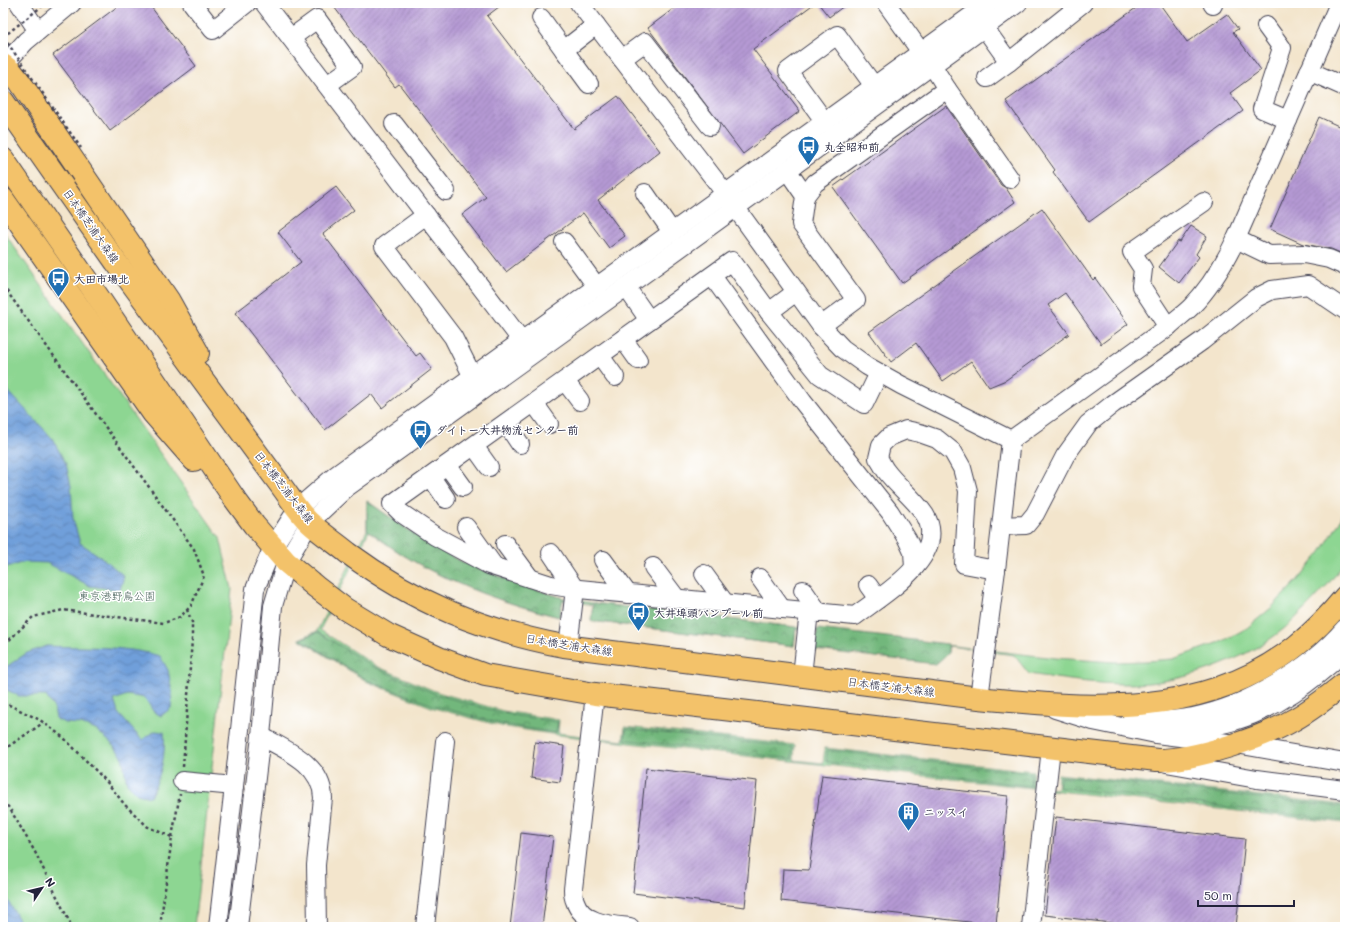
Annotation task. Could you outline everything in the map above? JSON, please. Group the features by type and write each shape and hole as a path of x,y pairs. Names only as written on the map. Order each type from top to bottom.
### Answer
{"main road":[{"path":"3,65 12,72 21,84 169,301 240,430"},
{"name":"日本橋芝浦大森線","path":"3,101 116,262 304,515 376,573 417,598 458,616 499,631 530,640 568,647 979,698 1039,704 1096,706 1161,703 1200,694 1231,684 1270,664 1296,646 1326,619 1345,597"},
{"path":"3,159 234,498 254,525 279,554 316,587 345,608 388,634 439,658 485,674 595,694 1139,759 1175,759 1236,744 1259,736 1294,720 1328,697 1345,683"},
{"path":"3,199 153,413 206,474 234,498"}],"street":[{"path":"19,3 38,31"},
{"path":"3,65 26,41 72,3"},
{"path":"192,3 213,30 247,3"},
{"path":"264,3 522,341"},
{"path":"886,3 927,58 946,89 1010,179"},
{"path":"218,927 255,589 304,515 336,475 672,232 787,170 927,58 989,3"},
{"path":"304,515 346,488 626,287 825,122 874,86 984,27 1018,3"},
{"path":"987,78 1083,3"},
{"path":"979,698 1011,440 1168,327 1191,307 1210,285 1225,262 1236,239 1336,8"},
{"path":"564,50 589,11 622,59 730,200 821,326 842,348 879,373 1011,440"},
{"path":"541,18 589,84"},
{"path":"291,38 318,19 352,67 327,85"},
{"path":"1266,26 1282,48 1262,109 1288,120"},
{"path":"984,27 1009,62"},
{"path":"825,122 788,71 837,35 874,86"},
{"path":"622,59 646,42 710,126"},
{"path":"1309,71 1345,87"},
{"path":"821,326 856,300 801,224 805,196 815,183 946,89"},
{"path":"394,124 446,191"},
{"path":"396,176 420,157"},
{"path":"787,170 805,196"},
{"path":"645,193 672,232"},
{"path":"1168,327 1140,286 1144,269 1132,252 1204,202"},
{"path":"426,215 384,246 453,337 473,377"},
{"path":"1236,239 1269,255 1304,254 1329,259 1345,266"},
{"path":"564,242 597,287"},
{"path":"879,373 864,404 820,375 769,312 732,261 392,504 401,513 435,536 495,566 551,585 576,589 855,616 873,592 903,579 914,568 927,550 930,538 930,529 926,516 887,472 878,458 881,445 889,437 906,430 936,439 953,452 962,468 968,491 964,564 996,570"},
{"path":"712,276 803,402 890,512 908,539 913,552 914,568"},
{"path":"1001,526 1026,525 1035,514 1065,456 1088,424 1113,404 1202,341 1256,298 1272,290 1308,285 1345,310"},
{"path":"626,287 649,320"},
{"path":"769,312 796,292"},
{"path":"623,339 638,360"},
{"path":"600,356 615,377"},
{"path":"565,381 580,401"},
{"path":"534,403 549,424"},
{"path":"506,423 520,444"},
{"path":"474,446 489,467"},
{"path":"447,465 463,487"},
{"path":"431,477 446,499"},
{"path":"466,527 495,566"},
{"path":"504,544 530,578"},
{"path":"551,553 576,589 568,647"},
{"path":"238,927 261,736 279,554"},
{"path":"603,560 628,594"},
{"path":"653,567 677,599"},
{"path":"704,574 725,603"},
{"path":"760,578 782,609"},
{"path":"802,676 814,612 803,590"},
{"path":"1114,725 1193,717 1247,699 1281,681 1309,662 1345,628"},
{"path":"1156,734 1233,722 1254,714 1290,695 1319,675 1345,651"},
{"path":"595,694 573,889 575,902 588,918 599,923 630,927"},
{"path":"1039,704 1093,721 1156,734 1236,744 1345,763"},
{"path":"261,736 306,763 318,775 323,788 316,865 317,927"},
{"path":"425,927 445,741"},
{"path":"1031,927 1050,748"},
{"path":"1139,759 1257,779 1345,790"},
{"path":"182,781 234,786"}],"path":[{"path":"46,3 3,37 81,148"},
{"path":"3,646 33,617 62,610 164,623 180,616 191,606 204,576 194,549 4,288"},
{"path":"160,927 172,837 182,781 192,639 192,622 187,610"},
{"path":"3,702 43,723 64,738 106,781 125,805 148,827 172,837"},
{"path":"3,750 43,723"},
{"path":"3,801 10,809 35,852 72,927"}],"green space":[{"name":"東京港野鳥公園","path":"3,231 220,538 232,589 194,927 3,927"},
{"path":"367,501 425,541 449,555 470,565 563,598 593,603 1055,658 1115,662 1173,659 1223,641 1247,628 1271,608 1296,582 1321,552 1339,523 1345,509 1346,544 1344,561 1326,587 1288,625 1270,639 1252,650 1211,669 1168,680 1146,683 1102,683 1029,674 1014,655 949,646 948,653 815,650 817,631 796,629 794,646 591,621 593,605 563,600 559,617 503,601 449,580 409,559 369,531 320,630 376,666 437,692 503,711 559,720 558,733 623,741 625,727 795,745 794,760 823,763 825,748 1033,771 1032,787 1057,789 1058,774 1345,805 1345,823 558,735 501,726 434,708 368,682 299,639 317,631 367,530"},
{"path":"367,501 427,543 462,562 505,579 563,598 559,617 503,601 449,580 397,551 367,530"},
{"path":"593,603 796,627 794,646 591,621"},
{"path":"818,629 948,644 948,653 936,664 815,650"},
{"path":"318,632 374,667 436,694 502,713 558,722 556,733 501,724 435,706 369,681 301,639"},
{"path":"626,729 793,747 792,759 625,740"},
{"path":"827,750 1031,773 1030,786 826,762"},
{"path":"1060,776 1345,807 1345,821 1059,788"}],"water":[{"path":"3,379 9,392 52,438 66,464 71,486 73,519 80,543 101,557 124,576 120,590 90,586 47,563 25,562 3,568"},
{"path":"47,646 132,650 160,656 168,670 172,692 171,708 161,716 153,711 145,698 127,695 114,700 118,713 142,740 155,731 164,732 162,766 150,797 137,794 127,783 122,756 110,742 96,730 81,724 65,723 56,719 54,708 46,696 19,696 3,688 3,669 27,653"},
{"path":"3,896 9,902 23,927 3,927"}],"building":[{"path":"122,3 148,3 196,66 110,131 53,55"},
{"path":"331,3 504,3 487,16 574,129 618,96 660,151 598,200 625,236 609,248 583,213 506,272 462,215 486,197 399,84 395,87"},
{"path":"681,3 815,3 753,49 800,111 743,154 648,28"},
{"path":"818,3 848,3 829,17"},
{"path":"1143,3 1159,3 1187,42 1227,14 1238,29 1233,32 1261,70 1230,93 1243,111 1089,222 1053,172 1055,170 1006,101"},
{"path":"946,106 1001,185 1006,188 1015,202 902,283 833,187"},
{"path":"1319,117 1345,129 1345,255 1331,249 1303,244 1270,229"},
{"path":"336,187 354,210 323,234 416,356 420,353 432,369 382,408 371,394 325,430 235,313 301,262 278,232"},
{"path":"1042,208 1093,280 1095,278 1128,324 1101,344 1065,293 1048,305 1069,334 1006,380 989,387 971,361 943,381 916,343 891,362 869,332"},
{"path":"1191,226 1207,236 1196,254 1199,257 1179,283 1159,267"},
{"path":"535,742 564,746 560,782 531,778"},
{"path":"646,768 757,781 745,907 633,893"},
{"name":"ニッスイ","path":"822,775 1008,796 996,925 781,901 783,869 809,870"},
{"path":"1056,817 1245,839 1236,927 1144,927 1045,915"},
{"path":"521,833 553,837 542,927 510,927"}],"place":[{"name":"丸全昭和前","path":"809,166"},
{"name":"大田市場北","path":"59,298"},
{"name":"ダイトー大井物流センター前","path":"421,450"},
{"name":"大井埠頭バンプール前","path":"639,632"},
{"name":"ニッスイ","path":"909,832"}]}
